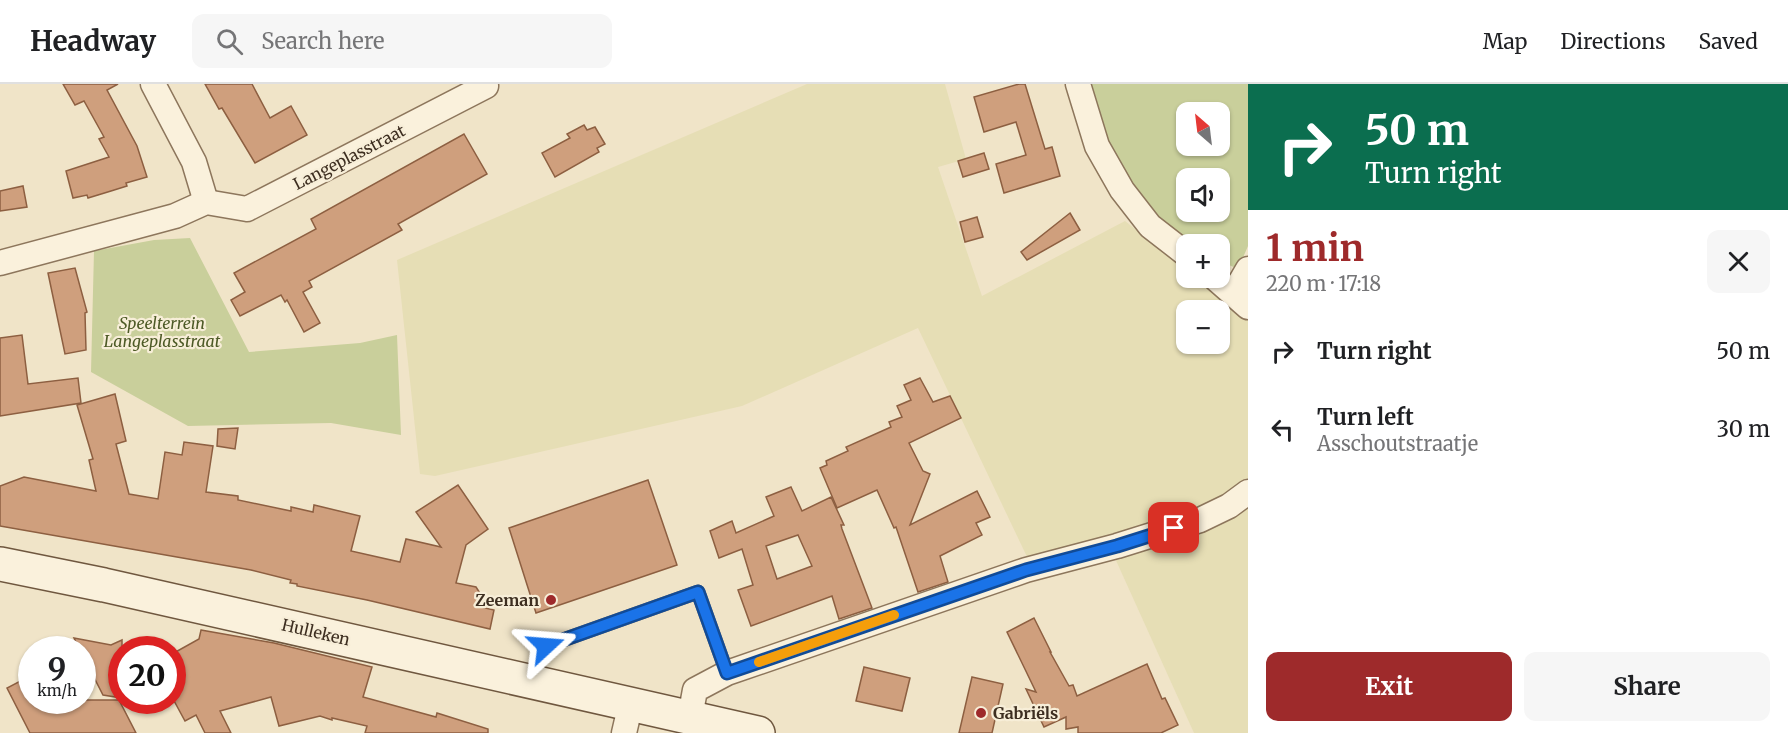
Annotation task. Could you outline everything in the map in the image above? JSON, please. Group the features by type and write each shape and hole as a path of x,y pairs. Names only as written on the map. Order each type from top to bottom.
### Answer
{"main road":[{"name":"Hulleken","path":"0,564 104,585 627,718 690,717 758,733"}],"street":[{"path":"0,263 175,216 206,202 194,162 153,84"},
{"name":"Langeplasstraat","path":"206,202 247,209 486,87 485,84"},
{"path":"1078,84 1097,146 1116,182 1150,226 1176,247"},
{"path":"1227,288 1241,300 1248,269"},
{"path":"690,717 695,690 727,673 1026,570 1117,546 1200,520 1229,506 1248,492"}],"lane":[{"path":"546,646 698,592 727,673"}],"shaded area":[{"path":"807,84 945,84 966,159 938,167 982,296 1125,221 1176,261 1176,288 1211,288 1227,300 1176,300 1176,354 1230,354 1230,302 1248,319 1248,482 1209,506 1029,561 918,328 742,406 435,476 420,474 397,260"},
{"path":"1248,505 1248,733 1194,733 1114,556"}],"green space":[{"path":"1084,84 1248,84 1248,246 1238,269 1230,265 1230,234 1180,234 1149,209 1107,147"},
{"name":"Speelterrein Langeplasstraat","path":"190,238 249,352 360,343 397,335 401,435 331,423 188,426 91,372 94,251 154,240"}],"building":[{"path":"63,84 118,84 107,90 137,146 147,177 88,198 87,195 73,198 66,171 109,157 99,139 104,137 84,101 75,105"},
{"path":"205,84 252,84 270,118 291,106 307,135 255,163"},
{"path":"1025,84 1045,149 1052,147 1060,176 1004,193 996,164 1026,155 1016,122 984,132 974,97"},
{"path":"584,125 587,130 595,127 605,144 597,148 599,152 555,177 542,153 570,138 567,134"},
{"path":"464,134 487,174 398,224 402,230 309,281 312,287 303,292 320,323 304,332 287,300 285,302 281,295 240,316 231,300 245,292 234,273 316,229 311,219"},
{"path":"984,153 989,169 963,177 958,161"},
{"path":"23,186 27,207 0,211 0,191"},
{"path":"1070,213 1080,230 1027,260 1021,252"},
{"path":"977,217 983,237 965,242 960,222"},
{"path":"75,268 87,312 85,313 86,350 65,354 48,273"},
{"path":"22,335 28,384 78,378 81,403 0,416 0,338"},
{"path":"920,378 933,402 950,396 961,418 909,443 923,471 930,474 910,525 977,491 990,517 976,523 982,535 940,556 948,582 918,592 896,527 894,528 877,490 837,508 820,468 827,465 826,461 848,451 846,447 891,427 889,422 902,417 897,406 911,400 904,385"},
{"path":"115,394 126,441 116,444 129,494 158,499 165,452 182,455 184,442 213,446 206,492 238,496 238,500 291,511 291,507 313,512 314,505 360,516 351,551 400,562 406,539 441,547 416,512 458,485 488,529 466,545 456,583 476,587 483,598 481,607 494,610 490,629 297,586 297,584 290,583 291,580 251,570 0,526 0,486 24,477 96,491 89,460 93,459 77,405"},
{"path":"238,428 235,449 217,446 218,429"},
{"path":"648,480 677,565 536,613 509,528"},
{"path":"791,487 802,511 831,497 844,525 841,525 842,529 872,608 839,619 832,596 751,626 738,590 753,585 742,549 719,558 710,531 732,521 736,533 774,516 766,497","holes":["798,535 812,566 777,579 766,546"]},
{"path":"1034,618 1050,652 1069,686 1073,685 1077,696 1147,664 1162,699 1165,698 1178,725 1161,733 1078,733 1078,727 1066,729 1066,717 1044,727 1026,689 1036,692 1007,632"},
{"path":"201,630 274,643 372,667 363,697 436,717 437,713 488,729 488,733 365,733 367,726 320,716 279,726 271,697 220,711 231,733 205,733 196,715 185,721 181,714 186,714 186,646 199,639"},
{"path":"96,642 108,644 108,696 103,695 96,681"},
{"path":"864,667 910,678 902,711 856,701"},
{"path":"972,677 1003,684 992,733 959,733"},
{"path":"18,682 18,710 7,688"},
{"path":"96,700 108,700 108,714 126,714 136,733 30,733 20,714 96,714"}],"slow traffic":[{"path":"759,662 894,615"}],"place":[{"name":"Zeeman","path":"551,600"},
{"name":"Gabriëls","path":"981,713"}],"route":[{"path":"546,646 698,592 727,673 1026,570 1174,528"}]}
